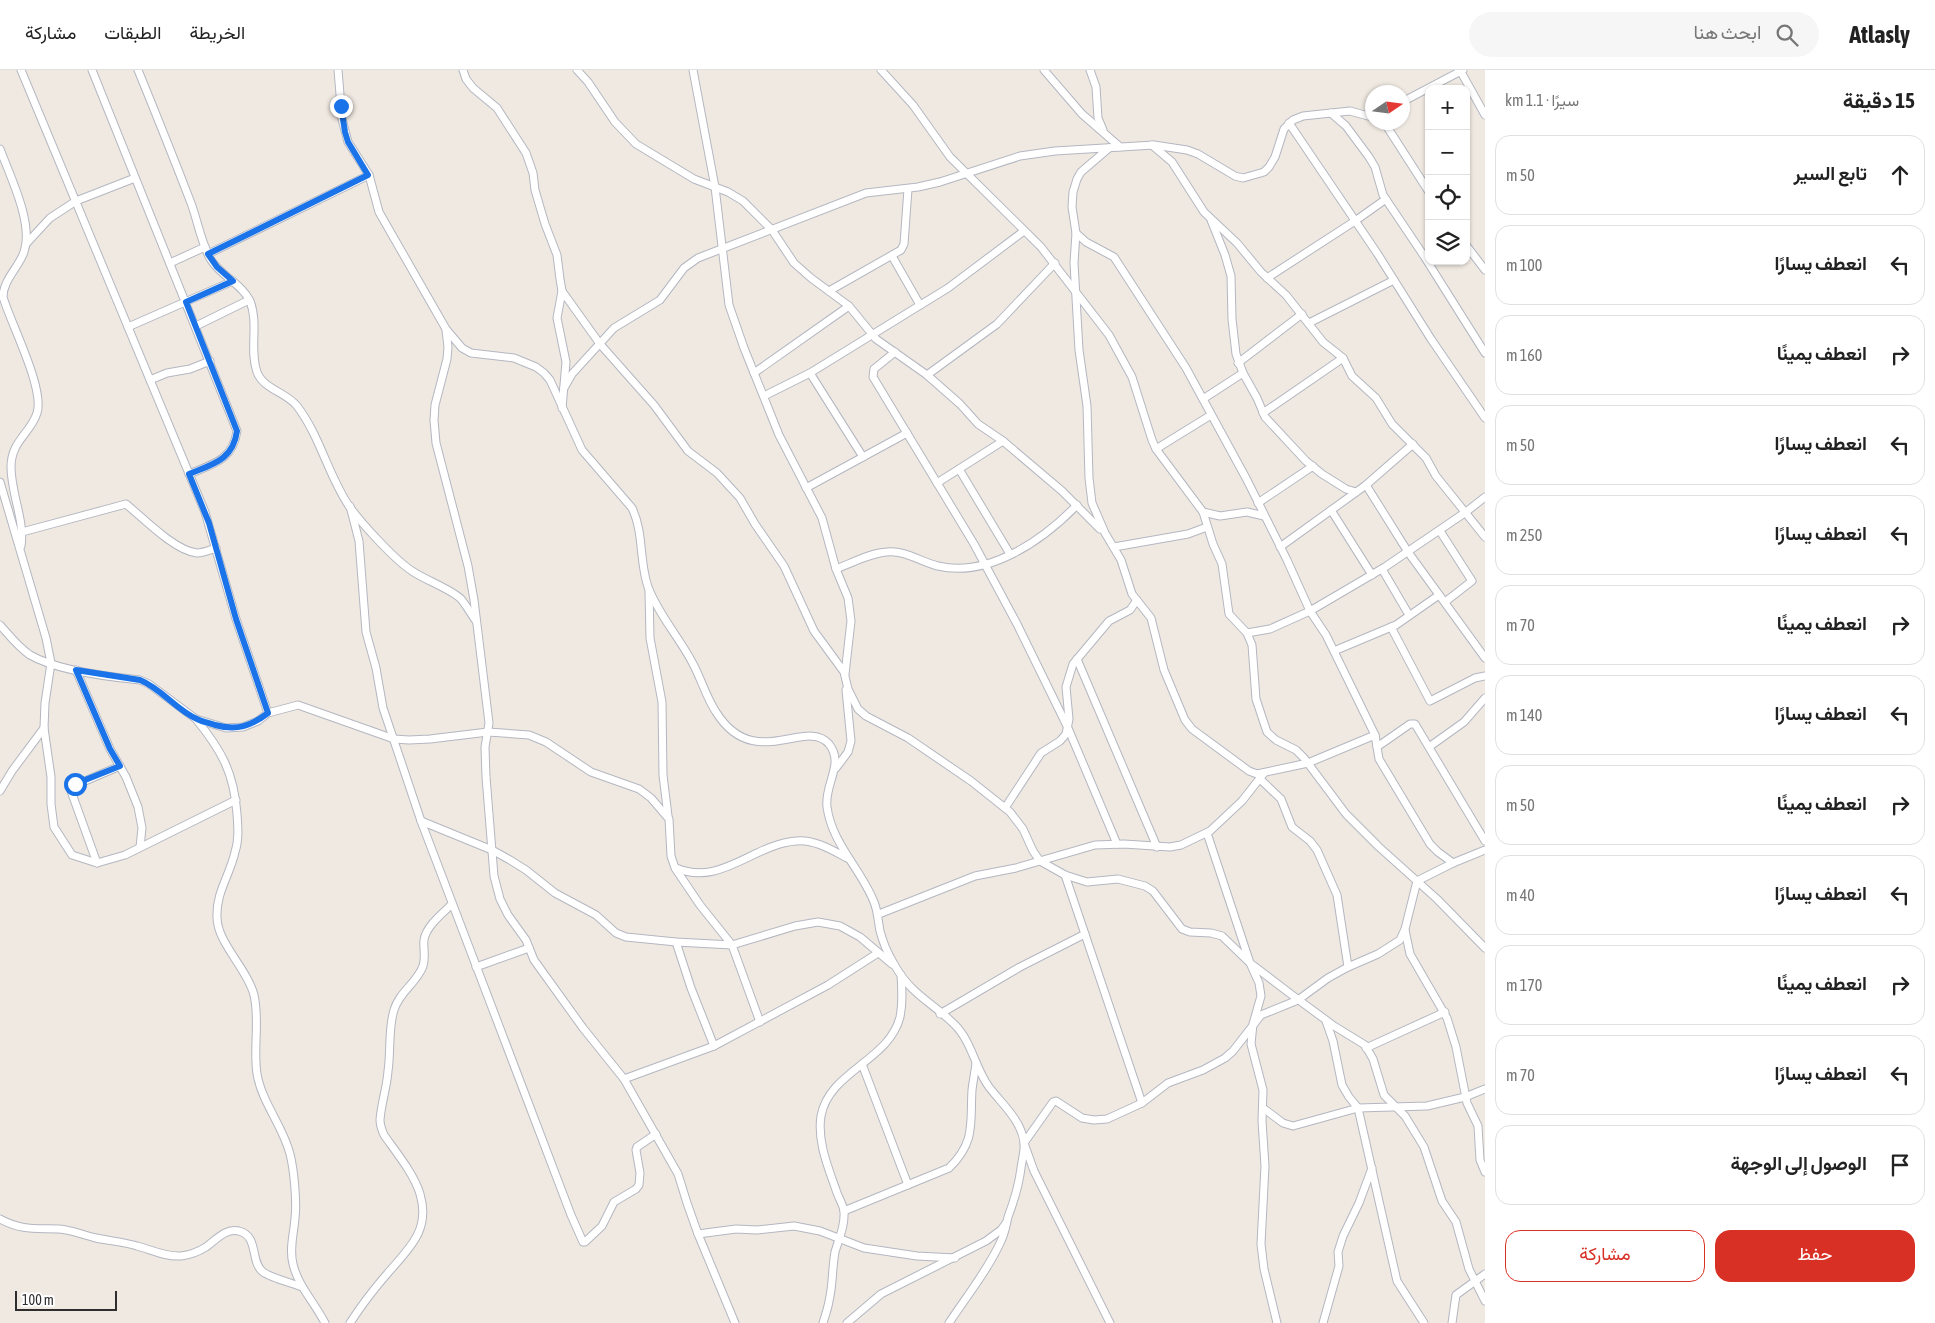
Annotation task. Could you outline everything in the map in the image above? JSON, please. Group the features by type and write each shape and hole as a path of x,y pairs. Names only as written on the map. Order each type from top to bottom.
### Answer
{"street":[{"path":"22,70 205,512 236,619 268,713"},
{"path":"92,70 237,431 236,440 226,457 189,474"},
{"path":"338,70 345,132 348,142 368,175 378,212 446,329 462,348 471,353 514,358 536,367 550,380 562,410 582,450 632,508 636,516 649,588 650,638 662,702 663,775 669,819 671,856 675,868 732,945 760,1022"},
{"path":"463,70 466,79 473,88 498,108 526,153 533,173 535,190 545,224 557,255 562,291 557,318 566,362 562,410"},
{"path":"577,70 588,82 615,122 636,144 694,179 743,201 772,230 794,263 849,306 872,334 927,375 960,404 978,424 1003,441 1077,505 1105,533"},
{"path":"693,70 715,187 729,305 779,435 822,518 836,569 850,609 851,621 844,672 851,741 848,752 836,768 828,786 827,806 834,831 848,858 864,881 879,914 880,930 894,966 918,996 964,1035 989,1087 1007,1107 1017,1124 1034,1170 1110,1323"},
{"path":"881,70 913,106 950,157 965,174 1055,264 1109,335 1128,370 1156,449 1202,512 1208,527 1222,564 1229,614 1246,633 1252,645 1256,699 1265,728 1270,735 1296,750 1346,814 1437,899 1485,948"},
{"path":"1044,70 1082,114 1120,147"},
{"path":"1090,70 1096,87 1099,123 1106,135"},
{"path":"138,71 192,206 207,251 217,267 233,281 249,300 254,330 254,357 258,374 267,384 290,398 296,404 334,480 350,506 375,536 410,570 460,598 478,624"},
{"path":"1410,98 1462,71 1485,115"},
{"path":"564,388 572,374 614,328 660,300 684,268 698,258 722,247 772,230 866,193 940,182 1020,156 1055,151 1152,145 1192,152 1235,176 1243,178 1264,172 1269,167 1275,157 1282,134 1289,123 1303,116 1330,113 1350,111 1365,115"},
{"path":"1330,113 1346,126 1369,156 1375,167 1382,193 1485,353"},
{"path":"1289,123 1485,418"},
{"path":"1389,130 1425,186"},
{"path":"1152,145 1172,162 1194,198 1210,218 1232,238 1267,278 1286,295 1323,342 1343,358 1352,376 1376,398 1392,424 1426,458 1433,472 1485,537"},
{"path":"1110,148 1081,172 1073,192 1072,207 1076,233 1074,253 1079,350 1087,406 1089,478 1094,510 1121,560 1130,589 1151,618 1164,670 1187,723 1249,771 1262,776 1281,799 1292,826 1310,841 1317,850 1336,895 1348,967"},
{"path":"0,149 25,223 26,244 24,253 3,292 6,306 36,384 39,404 34,420 19,440 11,464 13,488 22,532 21,550"},
{"path":"170,263 207,251 368,175"},
{"path":"26,244 50,218 76,201 136,178"},
{"path":"829,291 900,250 904,244 908,188"},
{"path":"1267,278 1386,199"},
{"path":"1210,218 1225,255 1231,276 1234,341 1238,363 1258,398 1263,413 1268,421 1313,466 1338,484 1356,492"},
{"path":"764,396 810,374 948,288 1024,231"},
{"path":"1076,233 1086,242 1114,256 1186,368 1258,503 1310,611 1323,629 1334,651 1375,735 1379,759 1430,844 1453,863"},
{"path":"1470,250 1485,270"},
{"path":"892,256 920,305"},
{"path":"927,375 997,324 1055,264"},
{"path":"1308,323 1394,280"},
{"path":"128,327 233,281"},
{"path":"562,291 600,344 654,405 688,451 717,473 740,498 755,524 784,566 814,632 844,672 852,698 858,709 866,716 908,738 971,781 1005,808 1017,819 1024,829 1032,851 1040,861 1065,875 1087,882 1118,879 1145,886 1152,891 1182,929 1190,932 1211,933 1222,936 1250,963 1326,1021 1366,1048 1373,1059 1384,1096 1396,1106 1413,1126 1424,1147 1442,1201 1456,1222 1468,1269 1485,1301"},
{"path":"196,326 249,300"},
{"path":"754,373 849,306"},
{"path":"1238,363 1302,314"},
{"path":"446,329 447,359 435,405 436,443 468,566 478,624 489,723 486,747 486,777 494,876 500,899 508,916 526,940 534,960 583,1028 624,1079 656,1134 678,1174 698,1234 734,1323"},
{"path":"895,352 874,369 873,377 986,565 1068,728 1117,844"},
{"path":"1263,413 1343,358"},
{"path":"150,380 167,373 190,369 210,361"},
{"path":"1203,399 1243,373"},
{"path":"810,374 863,457"},
{"path":"1156,449 1211,415"},
{"path":"806,488 907,433"},
{"path":"937,482 1003,441"},
{"path":"1280,547 1366,485 1414,444"},
{"path":"1258,503 1313,466"},
{"path":"959,469 1010,554"},
{"path":"0,482 46,638 51,663 45,703 44,728 51,777 51,804 54,827 72,856 97,863 125,855 236,800"},
{"path":"1366,485 1408,552 1485,658"},
{"path":"1246,633 1270,629 1310,611 1408,552 1466,512 1485,496"},
{"path":"22,532 126,504 150,526 185,550 197,553 216,548"},
{"path":"836,569 886,552 900,552 948,567 986,565 1022,548 1052,529 1077,505"},
{"path":"350,506 359,541 366,632 376,668 383,708 421,821 452,904 583,1242 586,1242 602,1226 614,1202 636,1189 639,1185 640,1173 636,1150 637,1147 656,1134"},
{"path":"1331,510 1372,575"},
{"path":"1202,512 1220,516 1247,512 1264,516"},
{"path":"1114,547 1188,534 1208,527"},
{"path":"1440,530 1472,582 1445,602"},
{"path":"1382,569 1409,615"},
{"path":"649,588 691,661 716,712 737,735 758,742 768,743 816,735 827,741 835,752 836,768"},
{"path":"1334,651 1391,627 1439,595"},
{"path":"1005,808 1041,753 1066,734 1068,728 1066,687 1068,676 1077,659 1109,621 1130,610 1137,600"},
{"path":"0,625 31,655 51,663 76,670 140,680 149,684 196,719 210,736 226,765 232,778 238,831 236,852 220,889 216,918 225,942 244,970 254,995 256,1020 255,1052 258,1076 266,1102 283,1133 291,1158 296,1207 291,1251 293,1263 302,1287 325,1323"},
{"path":"1391,627 1430,701 1475,678 1485,676"},
{"path":"1077,659 1157,847"},
{"path":"76,670 110,749 120,766 138,807 142,828 140,847"},
{"path":"1429,747 1464,722 1485,700"},
{"path":"196,719 235,729 251,725 268,713 298,705 394,739 430,739 488,732 519,733 538,737 591,772 639,789 652,798 669,819"},
{"path":"1377,747 1412,723 1415,724 1485,841"},
{"path":"0,791 12,771 44,728"},
{"path":"879,914 975,876 1040,861 1095,845 1117,844 1170,847 1181,845 1207,833 1242,801 1262,776 1308,763 1375,735"},
{"path":"97,863 71,787 120,766"},
{"path":"421,821 492,850 526,870 555,893 596,916 616,933 632,938 732,945 795,926 818,922 840,926 860,937 894,966"},
{"path":"1207,833 1250,963 1259,983 1260,996 1253,1024 1252,1048 1262,1085 1265,1166 1261,1244 1264,1269 1277,1323"},
{"path":"675,868 697,874 712,872 781,844 797,841 816,844 848,858"},
{"path":"949,1323 1000,1244 1016,1196 1024,1143 1054,1101 1082,1118 1094,1120 1107,1119 1142,1103 1168,1083 1203,1070 1225,1058 1233,1051 1260,1015 1298,1000 1328,978 1394,945 1400,940 1405,930 1417,882 1453,863 1485,850"},
{"path":"1065,875 1142,1103"},
{"path":"350,1323 376,1286 407,1253 422,1225 422,1206 419,1192 384,1135 381,1127 381,1114 389,1070 393,1010 399,997 420,972 423,965 426,933 439,916 452,904"},
{"path":"1405,930 1410,954 1445,1012 1456,1047 1465,1097 1478,1126 1479,1154 1485,1172"},
{"path":"940,1014 1020,967 1085,934"},
{"path":"676,942 691,988 714,1046"},
{"path":"476,967 530,948"},
{"path":"624,1079 714,1046 828,985 878,952"},
{"path":"823,1323 830,1300 836,1252 843,1229 844,1211 826,1164 821,1116 830,1094 844,1078 880,1049 900,1019 903,1001 900,975"},
{"path":"1366,1048 1445,1012"},
{"path":"1326,1021 1333,1041 1342,1085 1358,1108 1397,1280 1424,1323"},
{"path":"844,1211 949,1168 957,1160 964,1150 972,1129 972,1089 976,1063"},
{"path":"862,1064 908,1185"},
{"path":"1263,1108 1283,1123 1294,1126 1358,1108 1427,1106 1465,1097 1485,1089"},
{"path":"1323,1323 1339,1266 1338,1252 1343,1236 1360,1203 1372,1168"},
{"path":"0,1219 28,1229 59,1229 94,1238 136,1245 168,1256 192,1254 207,1246 221,1235 240,1231 249,1237 255,1249 257,1264 263,1272 302,1287"},
{"path":"847,1323 881,1294 986,1241 1001,1230 1007,1222"},
{"path":"698,1234 736,1229 757,1230 794,1226 820,1231 864,1248 917,1256 955,1258"},
{"path":"1452,1323 1455,1297 1474,1280 1485,1274"}],"route":[{"path":"75,784 120,766 110,749 76,670 140,680 149,684 196,719 226,728 243,728 258,721 268,713 236,619 209,523 189,474 226,457 236,440 237,431 186,302 233,281 217,267 208,254 368,175 348,142 341,106"}]}
